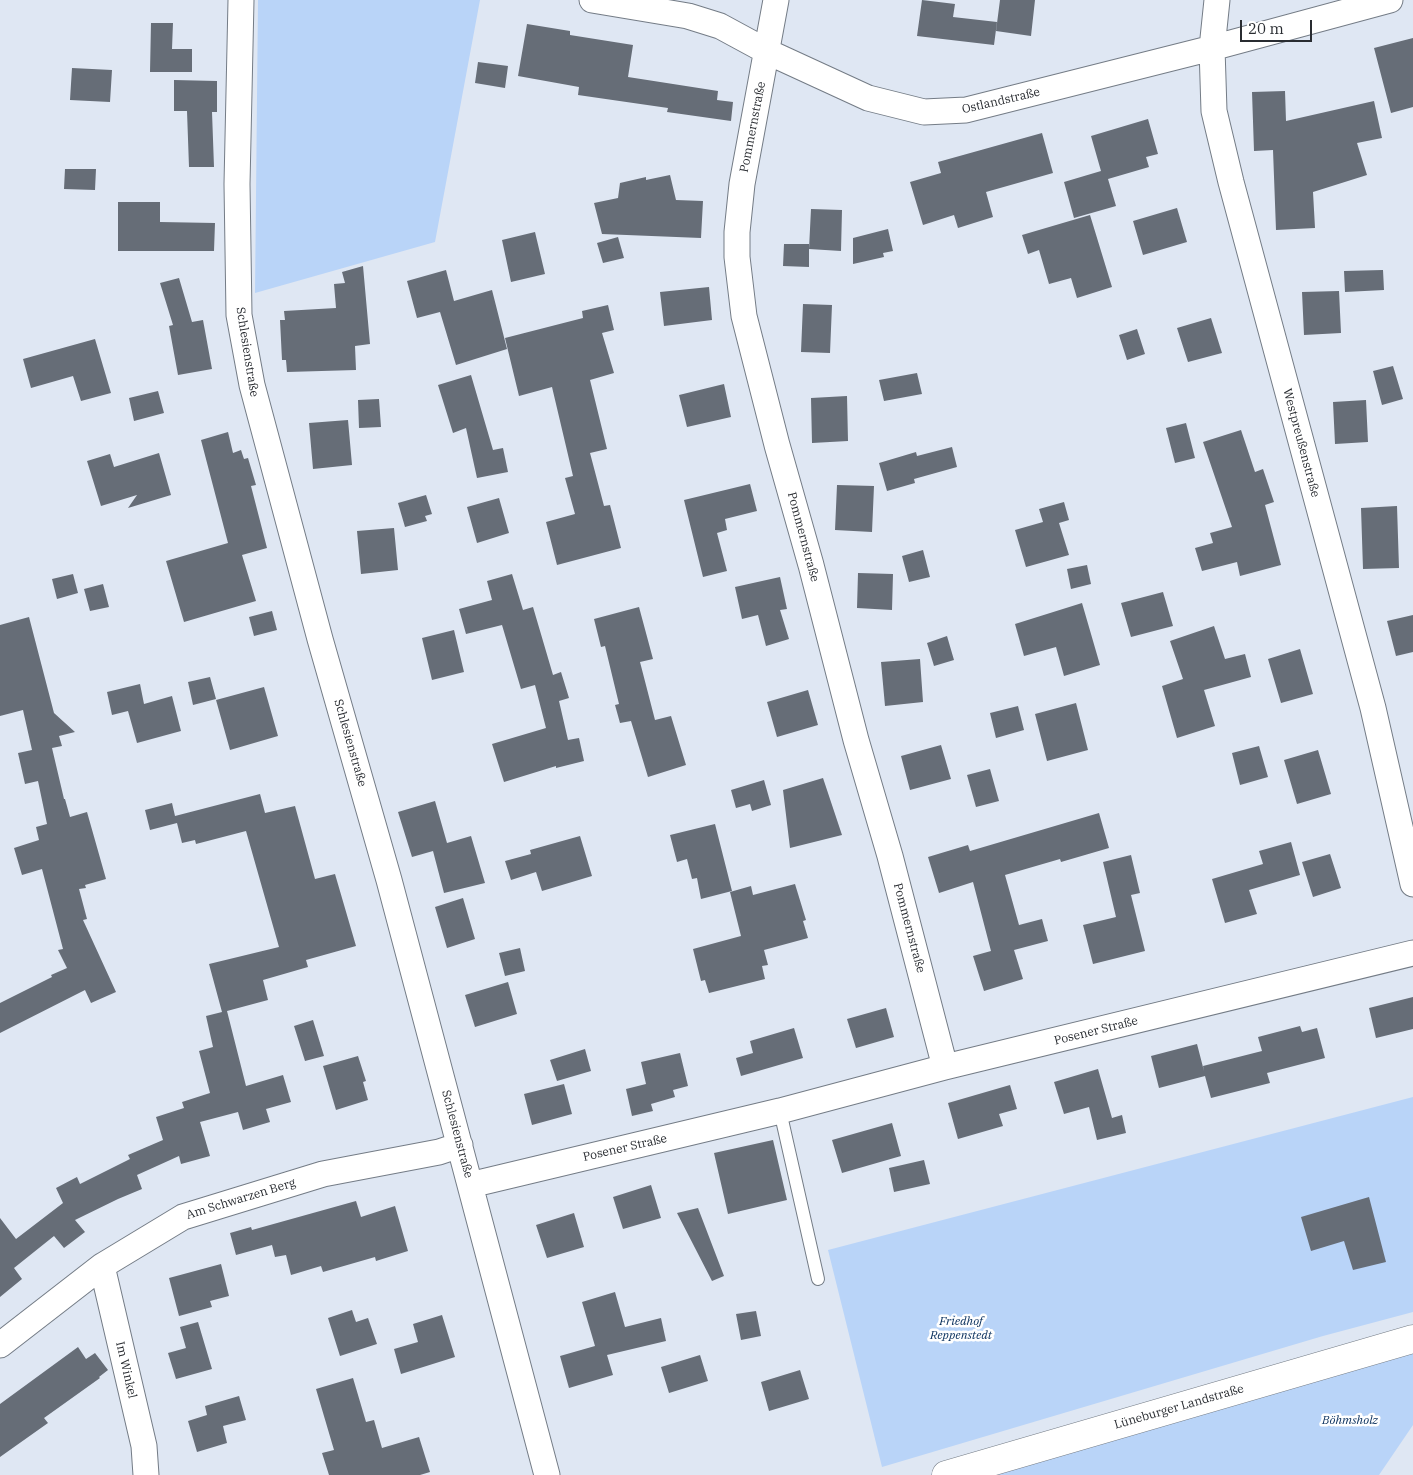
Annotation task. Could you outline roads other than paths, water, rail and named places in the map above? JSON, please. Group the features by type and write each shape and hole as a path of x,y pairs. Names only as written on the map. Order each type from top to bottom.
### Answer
{"main road":[{"name":"Lüneburger Landstraße","path":"946,1475 1413,1339"}],"street":[{"name":"Schlesienstraße","path":"241,0 238,184 239,315 252,386 316,626 390,880 547,1475"},
{"name":"Ostlandstraße","path":"592,0 688,16 720,26 768,52 868,98 924,112 966,110 1212,48 1390,0"},
{"name":"Pommernstraße","path":"776,0 768,52 742,184 737,232 737,257 744,316 772,427 812,565 856,740 890,856 945,1067"},
{"name":"Westpreußenstraße","path":"1217,0 1212,48 1214,111 1373,708 1413,884"},
{"name":"Posener Straße","path":"470,1185 780,1111 945,1067 1413,953"},
{"name":"Am Schwarzen Berg","path":"0,1345 102,1266 183,1217 323,1174 439,1152 460,1145"},
{"name":"Im Winkel","path":"102,1266 144,1446 146,1475"}],"lane":[{"path":"780,1111 818,1279"}],"park label":[{"name":"Friedhof Reppenstedt","path":"961,1329"},
{"name":"Böhmsholz","path":"1350,1421"}]}
